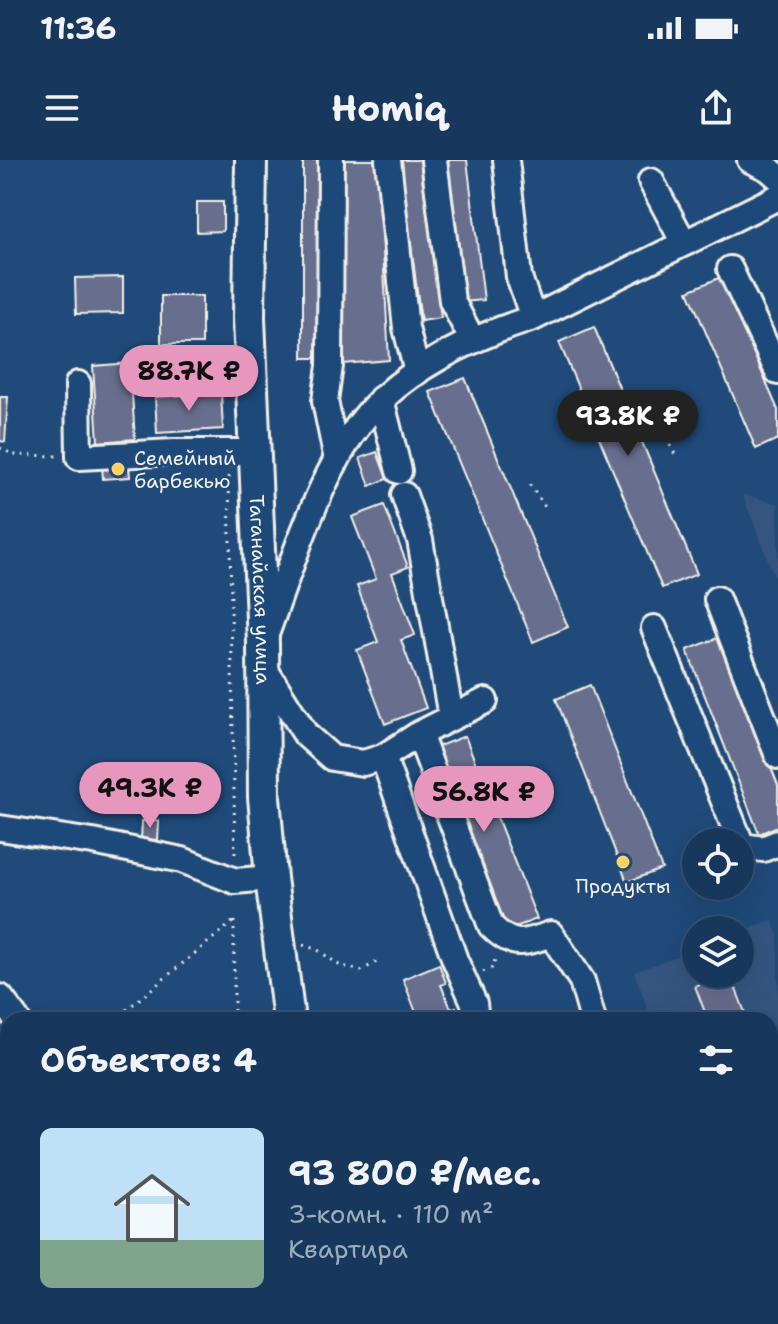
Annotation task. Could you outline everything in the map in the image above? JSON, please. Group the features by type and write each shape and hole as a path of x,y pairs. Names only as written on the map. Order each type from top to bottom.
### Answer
{"main road":[{"name":"Таганайская улица","path":"251,160 249,318 263,654 264,797 288,1012"}],"street":[{"path":"331,160 330,366 325,401 337,460"},
{"path":"388,160 406,328 417,372"},
{"path":"434,160 452,301 473,341"},
{"path":"506,160 519,277 533,318"},
{"path":"750,160 778,177"},
{"path":"651,181 684,243"},
{"path":"485,701 419,734 383,757 363,763 332,758 306,735 263,654 309,521 337,460 381,399 417,372 495,330 533,318 778,197"},
{"path":"730,269 778,372"},
{"path":"78,384 79,457 253,452"},
{"path":"381,399 420,540 451,717"},
{"path":"717,599 778,756"},
{"path":"654,628 742,846 763,849 778,843"},
{"path":"419,734 491,926 504,940 525,943 551,934 582,981 591,1012"},
{"path":"383,757 475,1012"},
{"path":"0,828 182,860 235,881 271,878"}],"path":[{"path":"662,431 676,456"},
{"path":"0,448 14,455 79,457"},
{"path":"229,472 235,881"},
{"path":"530,485 545,507"},
{"path":"124,1012 234,921 234,1012"},
{"path":"464,980 492,968 504,940"},
{"path":"295,942 318,950 339,965 361,971 378,961"}],"shaded area":[{"path":"742,494 778,504 778,585"},
{"path":"772,920 778,935 778,1012 649,1012 634,972 682,954 682,988 754,988 754,927"}],"building":[{"path":"303,160 323,160 321,358 303,358"},
{"path":"340,160 378,160 389,360 343,364"},
{"path":"400,160 420,160 441,318 421,321"},
{"path":"445,160 467,160 484,300 463,302"},
{"path":"197,202 223,202 223,231 197,232"},
{"path":"123,277 123,313 76,314 75,278"},
{"path":"721,277 778,410 778,439 756,449 688,291"},
{"path":"161,296 202,296 202,344 161,344"},
{"path":"594,327 697,574 662,588 559,342"},
{"path":"130,363 135,439 98,442 93,366"},
{"path":"465,378 568,627 533,642 430,392"},
{"path":"221,393 223,429 157,433 155,397"},
{"path":"0,397 8,397 5,442 0,441"},
{"path":"128,451 130,477 103,479 101,453"},
{"path":"377,452 387,479 370,486 360,458"},
{"path":"384,505 408,567 392,573 415,635 401,640 426,708 385,724 357,650 378,642 357,586 376,579 352,517"},
{"path":"720,637 778,785 778,826 759,834 687,650"},
{"path":"590,685 662,869 627,882 556,699"},
{"path":"465,736 537,919 502,932 431,749"},
{"path":"142,821 159,821 158,840 141,839"},
{"path":"439,964 446,983 441,985 451,1009 456,1007 458,1012 416,1012 403,979"},
{"path":"696,988 735,988 745,1012 705,1012"}],"place":[{"name":"Семейный барбекью","path":"118,469"},
{"name":"Продукты","path":"623,862"}]}
